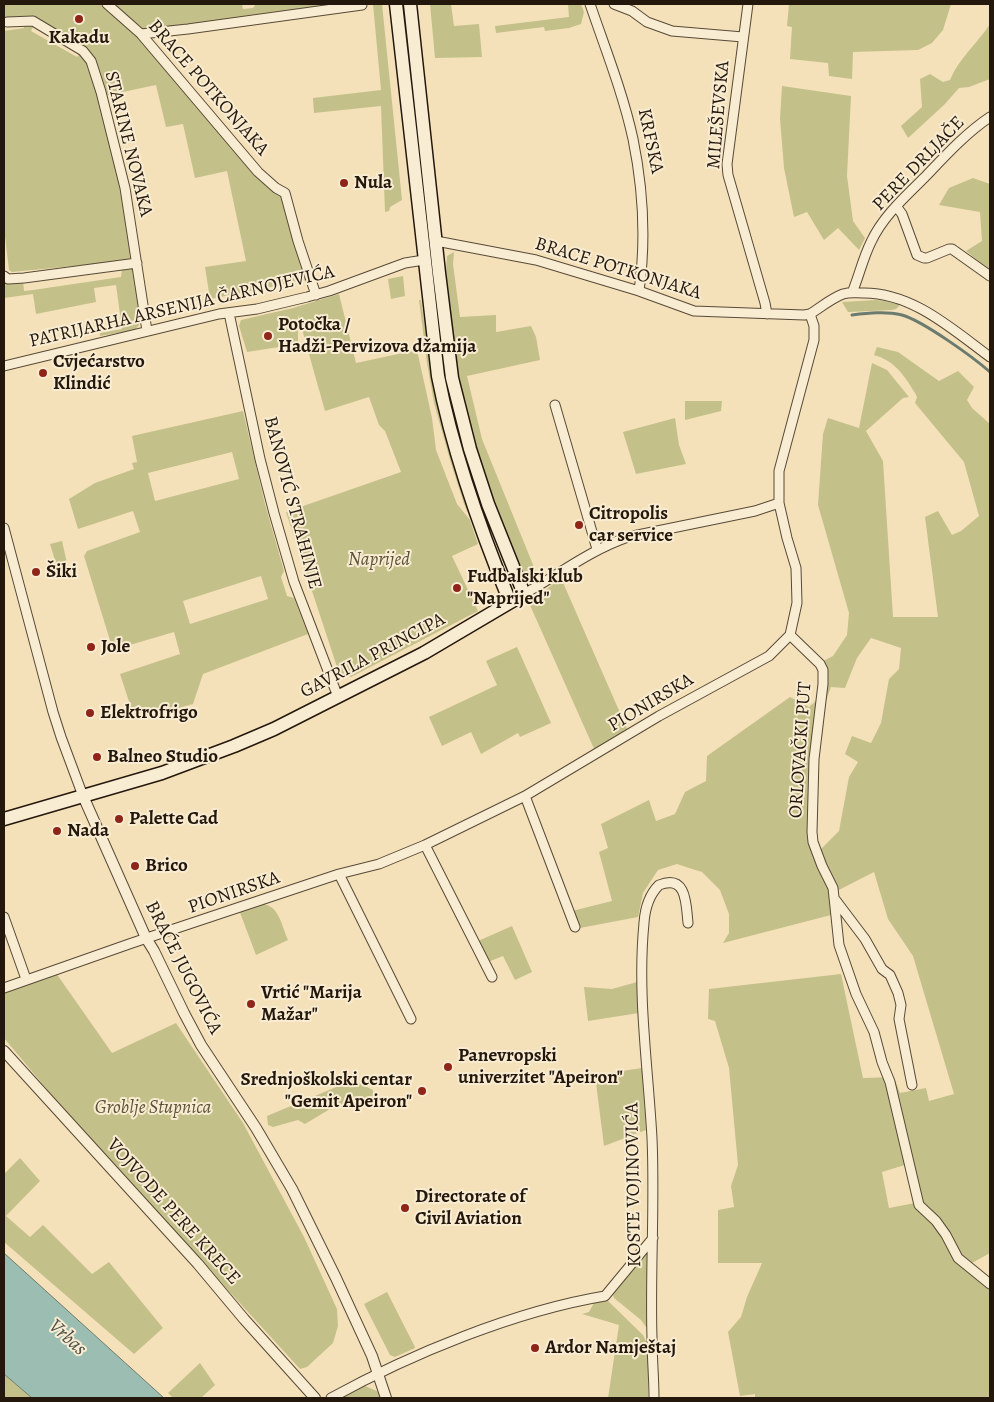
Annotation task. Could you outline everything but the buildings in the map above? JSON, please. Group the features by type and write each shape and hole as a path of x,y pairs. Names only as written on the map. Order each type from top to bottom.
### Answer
{"main road":[{"path":"396,4 435,357 446,416 462,472 510,602"},
{"path":"410,4 452,378 488,504 524,594"},
{"name":"GAVRILA PRINCIPA","path":"4,819 162,773 274,729 424,653 524,594"}],"street":[{"name":"BRACE POTKONJAKA","path":"107,4 141,34 258,172 276,188 285,193 298,241 316,295"},
{"name":"KRFSKA","path":"590,4 625,109 638,167 643,218 642,271 639,291"},
{"path":"614,4 632,11 647,22 672,31 743,37"},
{"name":"MILEŠEVSKA","path":"748,4 727,164 728,174 767,314"},
{"path":"141,34 362,5"},
{"name":"STARINE NOVAKA","path":"7,22 33,21 83,51 91,61 124,181 147,331"},
{"name":"PERE DRLJAČE","path":"852,293 871,241 896,206 971,132 990,117"},
{"path":"896,206 902,214 917,255 928,258 949,248 990,276"},
{"name":"BRACE POTKONJAKA","path":"436,241 536,260 639,291 694,311 810,314"},
{"path":"439,273 440,262 445,249 459,245"},
{"name":"PATRIJARHA ARSENIJA ČARNOJEVIĆA","path":"4,366 147,331 316,295 413,260 424,260"},
{"path":"4,276 8,279 24,278 136,263"},
{"path":"790,635 797,603 796,568 779,503 779,472 814,340 814,326 810,314 839,296 852,293 876,292 900,298 922,309 990,357"},
{"name":"BANOVIĆ STRAHINJE","path":"229,313 260,459 294,582 338,697"},
{"path":"555,405 597,550"},
{"name":"GAVRILA PRINCIPA","path":"524,594 597,550 628,537 755,512 779,503"},
{"name":"BRAĆE JUGOVIĆA","path":"4,528 60,737 83,796 146,938 184,1014 201,1045 256,1128 292,1189 372,1356 386,1398"},
{"name":"PIONIRSKA","path":"4,988 146,938 339,874 379,864 425,845 525,796 659,716 762,660 776,651 790,635"},
{"name":"ORLOVAČKI PUT","path":"790,635 820,664 823,670 814,759 812,832 822,865 833,888 839,945 856,994 874,1032 882,1062 890,1082 919,1205 936,1221 958,1258 990,1284"},
{"path":"525,796 575,927"},
{"path":"425,845 492,977"},
{"path":"339,874 411,1019"},
{"name":"KOSTE VOJINOVIĆA","path":"654,1398 652,1339 652,1150 643,1012 642,957 644,920 649,898 659,885 669,883 678,885 685,894 688,923"},
{"path":"834,898 865,939 882,969 890,975 898,993 901,1005 899,1019 912,1085"},
{"path":"4,917 26,979"},
{"name":"VOJVODE PERE KRECE","path":"4,1051 186,1250 244,1319 315,1398"},
{"path":"331,1398 378,1373 485,1329 575,1301 605,1296 653,1238"}],"green space":[{"path":"4,4 102,4 113,11 139,35 283,196 306,280 210,299 205,267 246,261 227,171 195,178 183,124 166,127 156,85 104,96 94,63 32,18 4,20"},
{"path":"111,4 242,4 243,9 253,8 256,4 345,4 142,32"},
{"path":"373,4 382,4 402,200 385,212 381,106 314,113 313,98 381,90"},
{"path":"430,4 451,4 454,26 479,24 482,57 435,58"},
{"path":"568,4 581,4 584,12 581,24 569,28 545,31 544,27 496,33 495,26 569,17"},
{"path":"789,4 951,4 943,30 932,43 918,50 853,52 852,79 829,76 828,63 790,59 792,27 787,26"},
{"path":"24,21 35,23 31,31 77,57 81,51 87,57 112,141 135,260 12,272 9,270 4,228 4,31 24,28"},
{"path":"990,24 990,79 969,87 959,88 944,105 908,138 901,126 922,107 920,79 930,74 943,82 950,80 963,58"},
{"path":"782,86 851,96 847,176 853,221 865,238 859,250 838,228 824,240 807,212 794,217 784,168 780,119"},
{"path":"973,178 990,184 990,271 966,251 982,241 980,212 939,205 949,188"},
{"path":"454,252 453,264 460,317 496,315 496,332 531,326 536,337 540,360 467,376 482,439 538,577 529,576 524,573 520,566 518,567 483,467 468,416 455,353 446,270 447,256"},
{"path":"122,269 133,269 140,318 139,325 135,330 100,336 100,333 122,329 116,285 94,288 96,302 36,314 33,294 4,298 4,282 23,279 24,291 121,277"},
{"path":"403,276 405,296 391,299 388,279"},
{"name":"Naprijed","path":"339,294 356,363 417,350 432,418 436,450 457,504 470,520 478,544 452,556 478,611 351,677 339,673 286,512 401,472 385,431 379,425 369,397 325,411 298,315 298,344 247,352 239,326 241,320 293,308"},
{"path":"419,300 421,300 433,382 472,517 464,504 434,403"},
{"path":"876,300 899,303 899,306 892,310 848,312 842,302"},
{"path":"877,347 898,352 939,381 958,371 974,387 967,400 972,408 990,424 990,1253 972,1263 961,1255 959,1264 990,1289 990,1398 755,1398 755,1394 740,1396 728,1332 741,1317 747,1297 762,1263 718,1263 718,1210 734,1207 731,1186 738,1165 729,1068 715,1021 708,1019 709,989 841,974 863,1078 894,1077 900,1093 926,1088 929,1101 954,1094 913,956 888,919 874,872 829,895 831,915 723,943 729,933 729,914 720,890 702,872 677,864 658,870 643,893 638,917 580,928 572,911 612,901 599,852 608,848 601,824 649,800 656,821 675,814 685,792 706,781 707,756 790,697 809,707 826,692 823,661 833,656 847,635 849,613 818,505 823,434 828,418 859,428 872,363 887,370 909,397 903,398 866,431 883,461 893,617 938,617 925,517 938,511 952,535 961,531 979,516 964,462 915,403 917,397 903,375 888,361 874,355","holes":["871,638 901,648 899,669 889,679 881,723 871,743 852,736 845,754 858,762 849,777 839,831 821,849 811,850 808,832 811,767 825,704 831,687 845,688 857,658","908,1164 915,1203 889,1208 882,1172"]},
{"path":"685,401 722,401 721,411 685,420"},
{"path":"243,411 265,504 284,571 281,577 287,596 294,598 308,634 203,674 193,704 135,720 120,674 180,654 174,632 113,650 84,556 87,551 140,532 133,511 78,529 69,499 95,483 134,469 132,463 137,462 132,436","holes":["232,452 239,479 155,501 148,473","261,576 268,599 190,624 183,601"]},
{"path":"675,418 679,445 686,464 636,474 623,432"},
{"path":"62,541 67,563 57,567 50,544"},
{"path":"561,578 628,731 595,751 529,603"},
{"path":"517,647 551,723 520,737 518,733 481,754 471,732 442,746 429,717 497,685 486,661"},
{"path":"265,902 277,914 288,940 256,955 239,910"},
{"path":"512,926 532,972 515,980 503,956 488,962 478,941"},
{"name":"Groblje Stupnica","path":"56,973 112,1053 176,1023 243,1123 304,1237 337,1309 338,1326 333,1343 307,1367 300,1369 70,1117 4,1038 4,992"},
{"path":"637,982 639,1013 588,1021 584,987 612,989"},
{"path":"642,1068 646,1130 604,1146 595,1075"},
{"path":"353,1080 373,1090 373,1096 353,1106 335,1106 305,1124 298,1120 273,1127 268,1125 267,1116"},
{"path":"20,1158 40,1181 6,1216 30,1237 43,1225 92,1274 109,1262 163,1328 134,1354 4,1242 4,1174"},
{"path":"649,1254 649,1327 646,1327 641,1320 614,1298 613,1295 643,1255"},
{"path":"387,1292 415,1347 395,1357 390,1355 364,1304"},
{"path":"606,1299 643,1335 648,1345 648,1398 608,1398 619,1325 582,1314 589,1312 595,1301"},
{"path":"200,1363 215,1385 201,1398 173,1398 168,1393"},
{"path":"4,1374 32,1398 4,1398"},
{"path":"365,1386 377,1391 381,1398 341,1398"}],"water":[{"name":"Vrbas","path":"4,1253 164,1398 32,1398 4,1374"}],"waterway":[{"path":"852,315 871,313 902,315 922,324 948,340 990,372"}],"place":[{"name":"Kakadu","path":"79,19"},
{"name":"Nula","path":"344,183"},
{"name":"Potočka / Hadži-Pervizova džamija","path":"268,336"},
{"name":"Cvjećarstvo Klindić","path":"43,373"},
{"name":"Citropolis car service","path":"579,525"},
{"name":"Šiki","path":"36,572"},
{"name":"Fudbalski klub \"Naprijed\"","path":"457,588"},
{"name":"Jole","path":"91,647"},
{"name":"Elektrofrigo","path":"90,713"},
{"name":"Balneo Studio","path":"97,757"},
{"name":"Palette Cad","path":"119,819"},
{"name":"Nada","path":"57,831"},
{"name":"Brico","path":"135,866"},
{"name":"Vrtić \"Marija Mažar\"","path":"251,1004"},
{"name":"Panevropski univerzitet \"Apeiron\"","path":"448,1067"},
{"name":"Srednjoškolski centar \"Gemit Apeiron\"","path":"422,1091"},
{"name":"Directorate of Civil Aviation","path":"405,1208"},
{"name":"Ardor Namještaj","path":"535,1348"}]}
